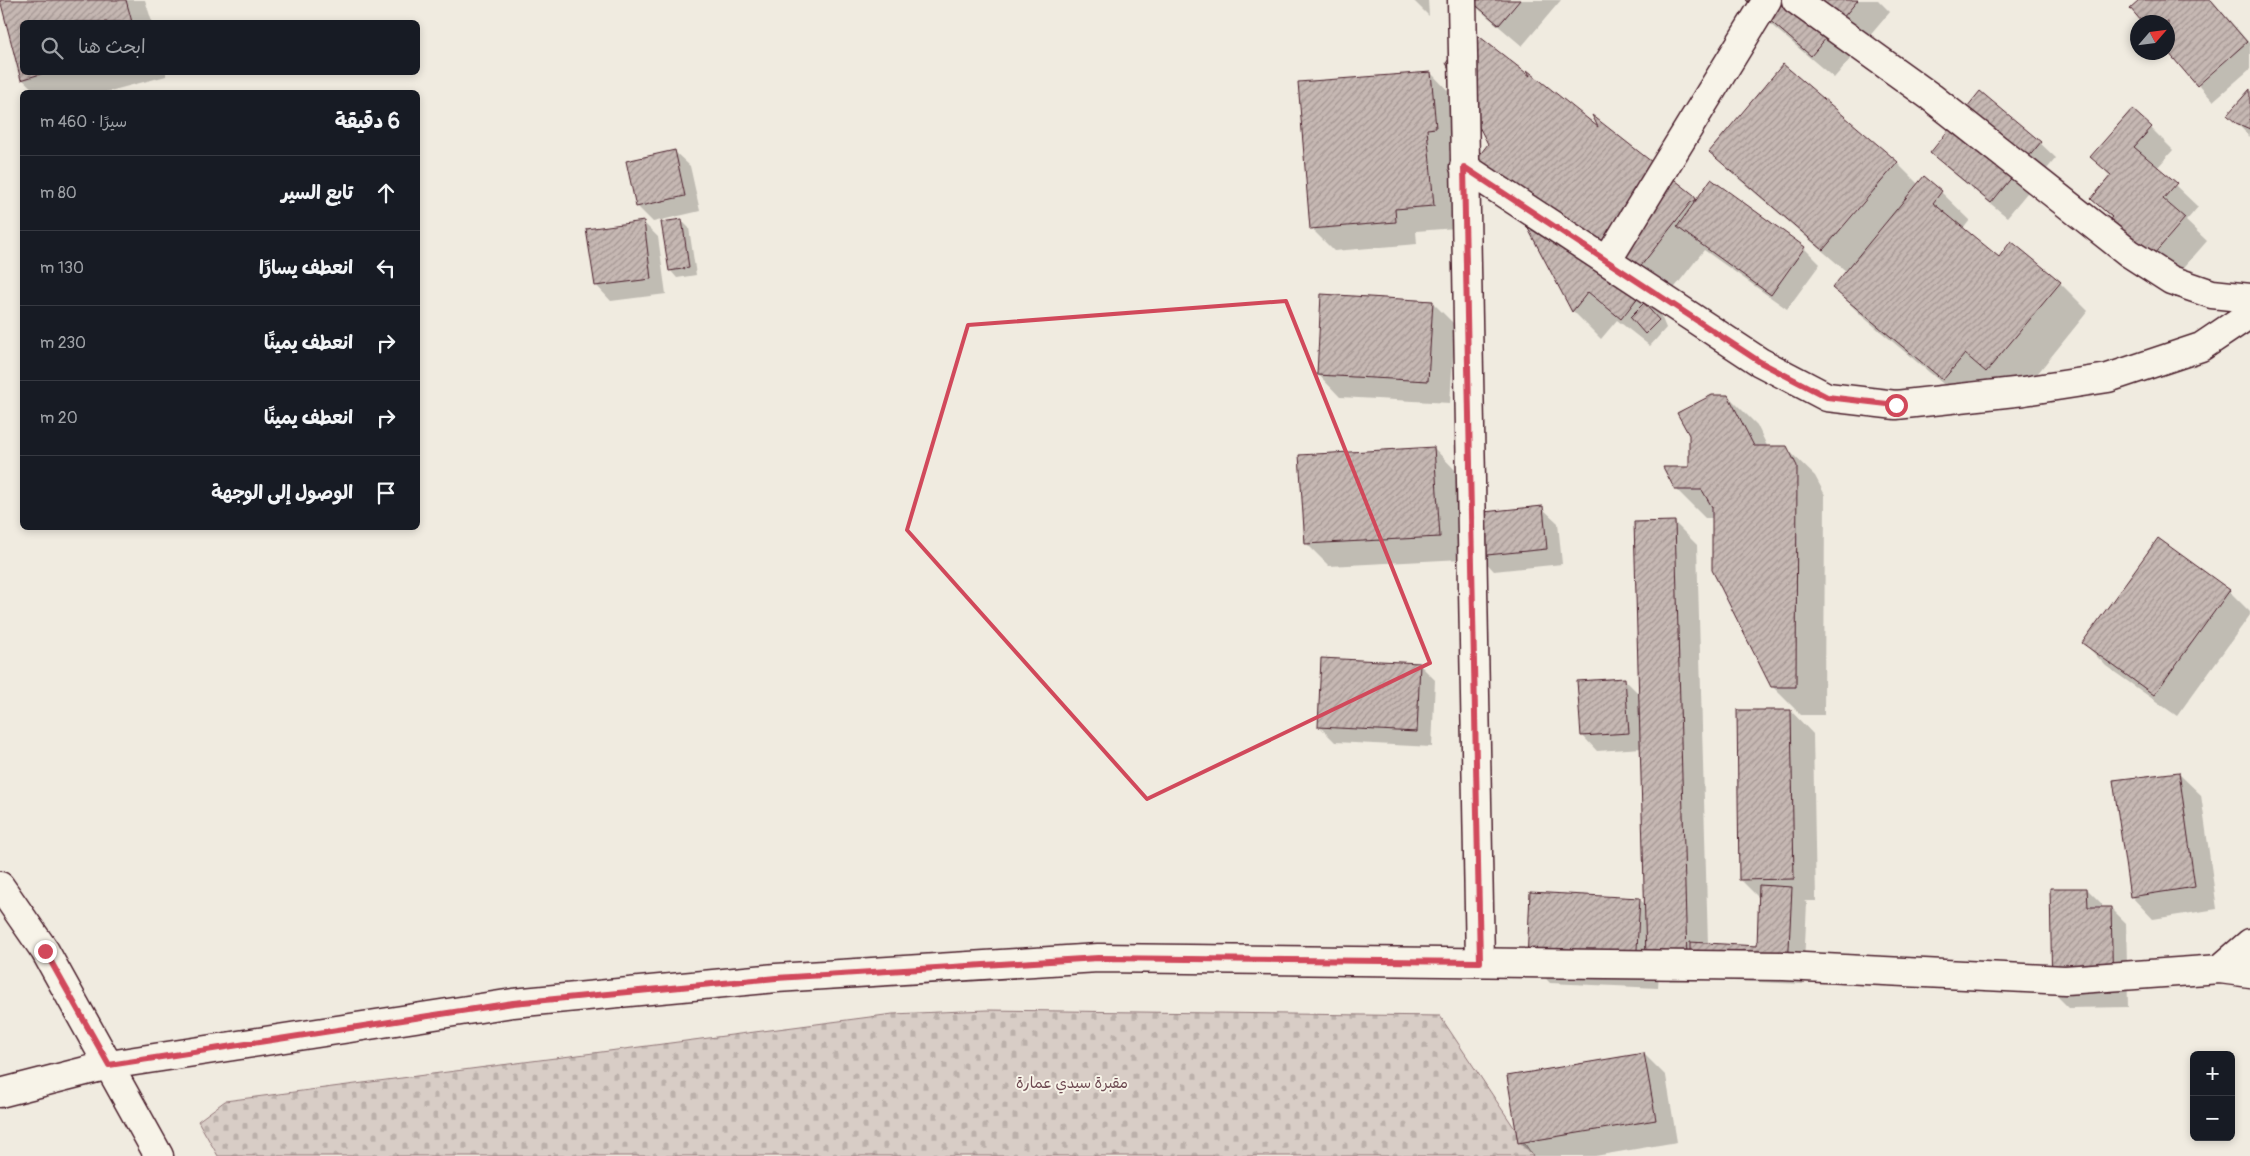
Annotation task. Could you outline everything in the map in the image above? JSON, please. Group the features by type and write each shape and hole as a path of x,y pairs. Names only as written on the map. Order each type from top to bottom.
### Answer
{"street":[{"path":"1462,0 1480,962"},
{"path":"1607,261 1767,0"},
{"path":"1796,0 1931,97 2129,253 2171,280 2212,294 2250,298"},
{"path":"1464,167 1760,362 1827,397 1896,405 2024,391 2108,378 2201,347 2250,314"},
{"path":"0,886 45,951 159,1156"},
{"path":"2220,969 2250,944"},
{"path":"0,1093 109,1065 513,1003 776,978 1098,958 1784,966 2065,980 2220,969 2250,973"}],"highlighted area":[{"path":"1286,301 1430,663 1147,799 907,530 968,325"}],"green space":[{"name":"مقبرة سيدي عمارة","path":"987,1010 1440,1016 1533,1156 218,1156 198,1121 225,1101 893,1014"}],"building":[{"path":"0,0 126,0 131,20 20,20 20,75 37,75 21,80"},
{"path":"1470,0 1520,0 1499,25"},
{"path":"1746,0 1858,0 1811,56"},
{"path":"2139,0 2211,0 2247,42 2197,86 2175,60 2175,15 2136,15 2130,8"},
{"path":"1471,30 1530,76 1527,70 1598,127 1592,115 1694,195 1696,200 1690,203 1630,280 1639,296 1621,319 1588,292 1572,312 1504,183 1465,174 1488,144 1446,63"},
{"path":"1783,64 1898,162 1823,250 1709,152"},
{"path":"1431,72 1436,128 1427,129 1434,206 1395,209 1396,222 1310,229 1298,82"},
{"path":"2250,89 2250,129 2236,123 2227,115"},
{"path":"1980,91 2041,142 1991,203 1930,153"},
{"path":"2132,109 2152,127 2134,147 2177,183 2163,199 2185,218 2142,268 2100,231 2112,217 2091,199 2111,175 2090,157"},
{"path":"675,150 685,196 636,207 626,161"},
{"path":"1924,176 1942,191 1933,203 1999,257 2011,241 2061,282 1986,372 1965,354 1943,380 1832,288"},
{"path":"1711,179 1805,247 1771,295 1677,227"},
{"path":"682,219 689,268 669,271 661,222"},
{"path":"644,221 651,279 595,286 586,229"},
{"path":"1321,294 1433,301 1428,381 1317,375"},
{"path":"1644,303 1659,320 1645,334 1630,317"},
{"path":"1712,395 1728,395 1754,446 1787,446 1797,466 1796,687 1771,687 1712,570 1712,507 1702,490 1675,490 1663,467 1689,467 1689,435 1677,413"},
{"path":"1434,447 1440,537 1305,544 1299,455"},
{"path":"1543,506 1547,549 1477,556 1473,513"},
{"path":"1675,521 1687,959 1646,959 1634,522"},
{"path":"2158,538 2230,590 2154,695 2082,643"},
{"path":"1321,658 1420,663 1417,732 1318,727"},
{"path":"1625,678 1629,733 1581,736 1577,681"},
{"path":"1737,710 1791,710 1794,879 1739,880"},
{"path":"2179,772 2195,887 2130,897 2113,780"},
{"path":"1759,885 1792,887 1788,969 1690,965 1690,942 1757,946"},
{"path":"2050,888 2087,888 2088,907 2111,907 2113,992 2052,993"},
{"path":"1530,892 1640,898 1636,966 1527,961"},
{"path":"1644,1053 1656,1120 1518,1143 1507,1076"}],"route":[{"path":"45,951 109,1065 513,1003 776,978 1098,958 1480,962 1464,167 1760,362 1827,397 1896,405"}]}
